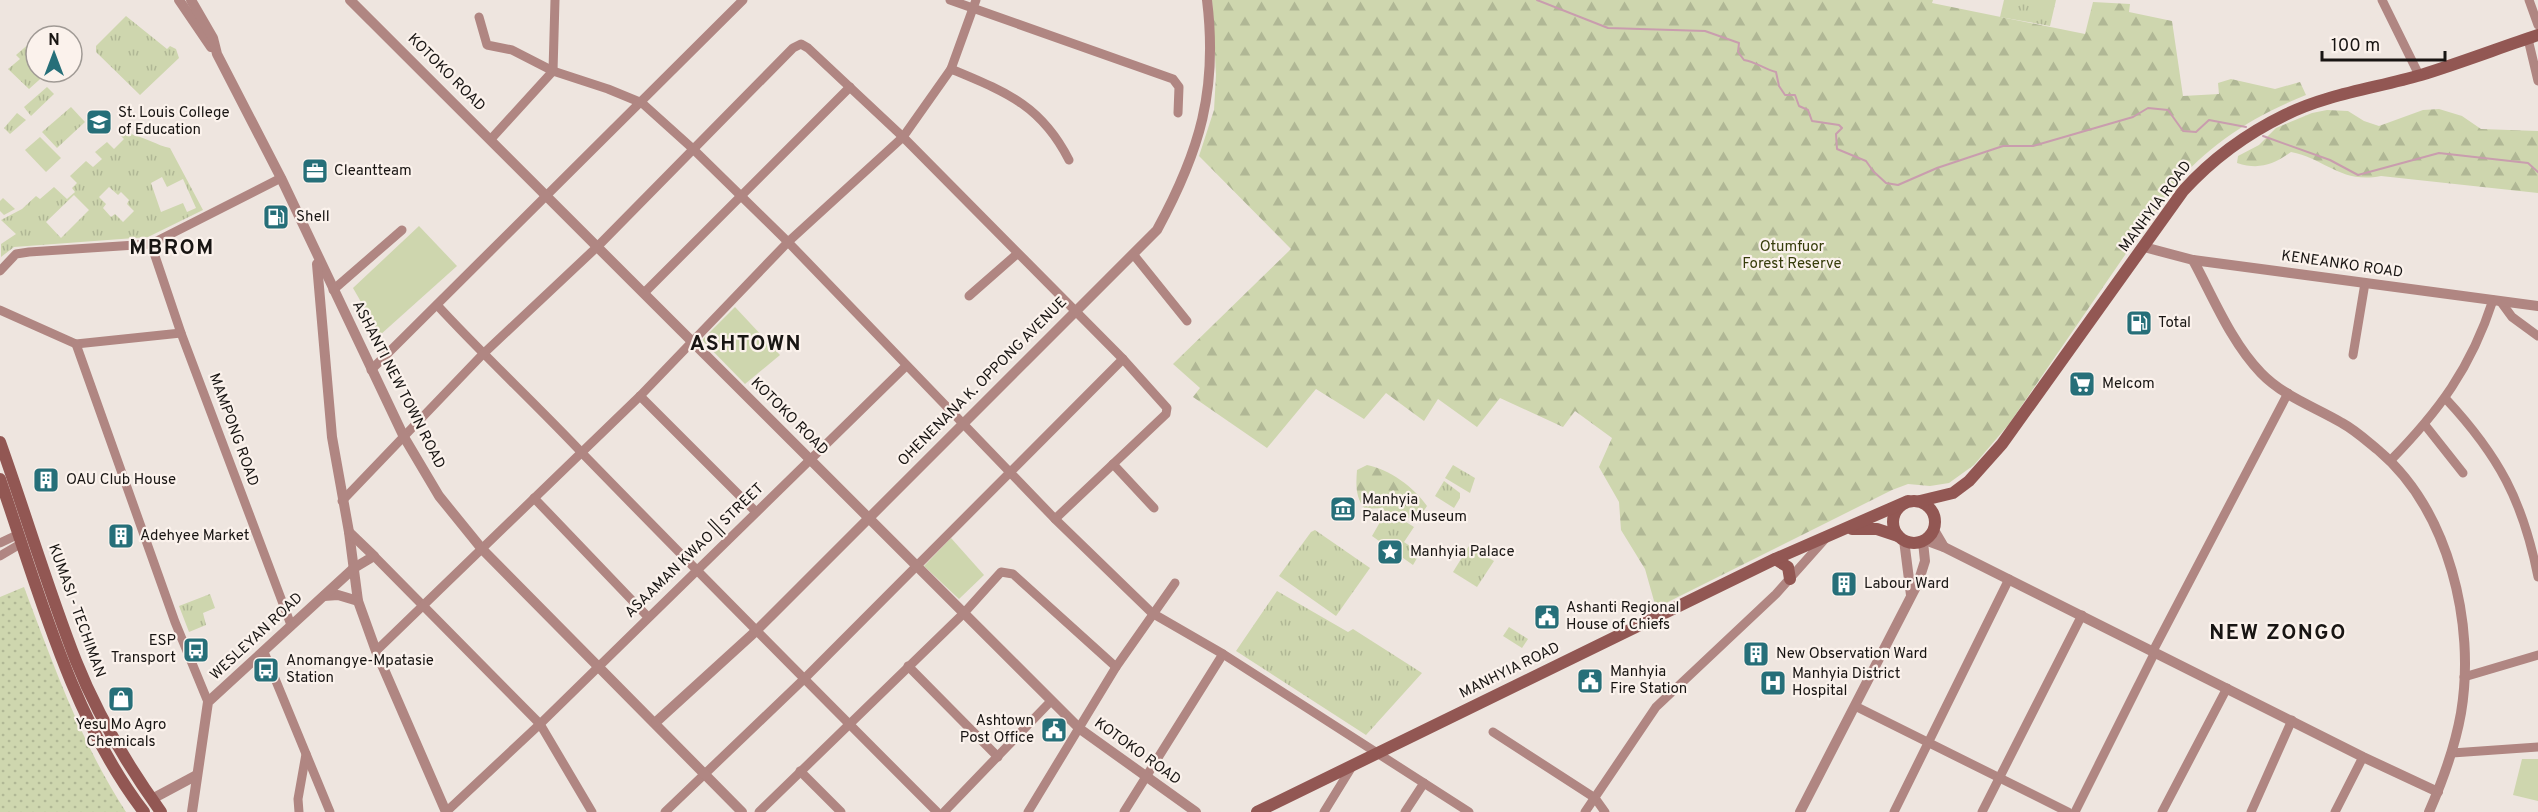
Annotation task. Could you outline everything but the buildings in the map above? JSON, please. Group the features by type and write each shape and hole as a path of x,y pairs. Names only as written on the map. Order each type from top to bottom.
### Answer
{"main road":[{"name":"MANHYIA ROAD","path":"1257,812 1354,762 1775,559 1914,501 1953,493 1969,481 2002,444 2183,191 2204,167 2230,147 2286,114 2355,91 2419,75 2533,37"},
{"name":"KUMASI - TECHIMAN","path":"0,442 79,700 116,769 144,812"},
{"name":"KUMASI - TECHIMAN","path":"0,479 20,539 58,629 94,700 161,812"},
{"path":"1842,531 1865,528 1901,538 1924,541 1953,493"},
{"path":"1901,538 1892,523 1893,515 1896,509 1914,501 1931,508 1935,525"},
{"path":"1775,559 1788,567 1790,579"}],"street":[{"name":"ASHANTI NEW TOWN ROAD","path":"179,0 217,54"},
{"name":"ASHANTI NEW TOWN ROAD","path":"190,0 281,178 404,437 439,496 482,549 656,722 704,775 742,812"},
{"path":"199,0 199,14"},
{"name":"KOTOKO ROAD","path":"350,0 548,195 1080,729 1196,812"},
{"path":"491,139 553,71 555,0"},
{"path":"371,370 642,104 743,0"},
{"path":"950,0 974,4 1173,80 1179,87 1178,112"},
{"name":"OHENENANA K. OPPONG AVENUE","path":"656,722 756,631 1156,230 1169,207 1205,114 1210,77 1211,31 1207,0"},
{"path":"2382,0 2419,75"},
{"path":"2529,0 2538,25"},
{"path":"376,651 640,396 788,242 903,137 951,69 974,4"},
{"path":"478,17 487,45 512,50 553,71 608,89 642,104 692,148 788,242 1055,519 1152,613 1223,654 1470,812"},
{"path":"2533,37 2538,81"},
{"path":"342,501 482,355 598,246 692,148 793,48 801,44 903,137 1123,359 1168,411 1055,519"},
{"path":"951,69 1000,89 1024,104 1056,135 1069,160"},
{"path":"645,292 850,87"},
{"path":"0,271 16,254 151,244 281,178"},
{"path":"333,290 402,230"},
{"name":"MAMPONG ROAD","path":"151,244 181,333 291,625"},
{"name":"KENEANKO ROAD","path":"2144,247 2193,260 2538,306"},
{"path":"969,296 1017,254"},
{"path":"1132,254 1187,321"},
{"path":"317,257 323,350 342,501 349,532 358,601 376,651 446,812"},
{"path":"2193,260 2239,343 2261,373 2288,393 2345,424 2390,461 2411,485 2443,542 2459,611 2464,677 2462,711 2452,753 2429,812"},
{"path":"2352,355 2365,283"},
{"path":"2390,461 2425,425 2446,399 2497,301 2512,317 2538,336"},
{"path":"437,305 482,355 938,812"},
{"path":"1,312 76,344 181,333"},
{"path":"76,344 175,622 208,702"},
{"path":"665,812 804,679 1123,359"},
{"name":"ASAAMAN KWAO || STREET","path":"446,812 540,724 906,366"},
{"path":"2075,812 2154,652 2288,393"},
{"path":"640,396 756,512"},
{"path":"2446,399 2482,441 2516,498 2531,542 2538,577"},
{"path":"2425,425 2463,473"},
{"path":"1113,464 1154,508"},
{"path":"534,498 648,617"},
{"path":"1935,525 1944,547"},
{"path":"349,532 540,724 592,812"},
{"path":"1585,812 1656,707 1790,579 1827,537"},
{"path":"1901,538 1911,595"},
{"path":"0,543 20,539"},
{"path":"0,556 20,539"},
{"path":"1800,812 1911,595 1925,561 1924,541 1944,547 2363,757 2438,792"},
{"name":"WESLEYAN ROAD","path":"192,812 195,776 208,702 354,568 374,556"},
{"path":"759,812 964,613 1001,572 1013,574 1116,667"},
{"path":"1894,812 2009,579"},
{"path":"1028,812 1116,667 1175,583"},
{"path":"324,596 338,594 358,601"},
{"path":"1982,812 2082,615"},
{"path":"264,652 330,812"},
{"path":"1124,812 1223,654"},
{"path":"2464,677 2538,655"},
{"path":"908,666 998,757"},
{"path":"2162,812 2227,688"},
{"path":"944,812 1051,701"},
{"path":"1855,706 2068,812"},
{"path":"2252,812 2292,720"},
{"path":"1493,732 1594,798 1605,812"},
{"path":"2452,753 2538,747"},
{"path":"299,812 298,799 306,754"},
{"path":"2335,812 2363,757"},
{"path":"1324,812 1354,762"},
{"path":"800,771 841,812"},
{"path":"152,799 195,776"},
{"path":"1405,812 1424,783"}],"green space":[{"name":"Otumfuor Forest Reserve","path":"1212,0 1933,0 1932,3 2085,34 2093,2 2130,4 2129,12 2172,21 2183,96 2219,94 2218,83 2231,79 2275,89 2300,82 2306,95 2267,113 2232,133 2201,158 2171,188 2009,424 1974,465 1949,483 1930,486 1908,484 1892,490 1656,608 1645,569 1621,530 1619,502 1599,467 1612,438 1575,411 1563,427 1500,398 1477,427 1438,399 1424,421 1386,393 1364,419 1316,389 1267,448 1193,397 1200,388 1173,364 1291,249 1199,156 1214,110 1216,75"},
{"path":"2004,0 2056,0 2050,26 2000,17"},
{"path":"126,16 167,49 170,46 176,49 179,58 140,95 96,52 96,46"},
{"path":"24,48 24,84 35,84 29,89 8,69 20,59 16,55"},
{"path":"47,87 54,94 31,116 24,107"},
{"path":"71,107 85,122 57,148 42,132"},
{"path":"2439,109 2462,116 2481,129 2538,131 2538,193 2381,176 2355,177 2291,152 2266,165 2252,166 2237,163 2238,156 2259,145 2276,128 2312,113 2327,110 2348,111 2364,121 2379,126 2423,110"},
{"path":"17,113 26,120 10,134 4,128"},
{"path":"124,125 133,135 170,148 203,210 148,237 14,247 1,257 1,244 16,234 1,220 22,209 36,196 40,199 54,187 67,199 75,192 72,188 77,183 70,176 86,161 93,167 102,159 95,152 107,142 114,149 124,139 117,132","holes":["162,177 167,187 183,179 196,208 187,212 183,203 161,212 151,183","109,187 118,195 121,192 129,200 127,204 134,211 123,222 115,214 111,217 103,208 106,204 99,197","74,195 89,210 61,238 46,222"]},
{"path":"40,137 61,158 46,172 25,150"},
{"path":"3,198 15,209 4,215 0,211 0,201"},
{"path":"419,226 457,266 380,335 353,288"},
{"path":"735,307 780,355 745,384 702,340"},
{"path":"1367,465 1384,470 1415,492 1427,506 1421,515 1398,520 1381,508 1365,509 1356,485 1357,470"},
{"path":"1453,465 1475,478 1470,493 1445,478"},
{"path":"1444,481 1460,493 1460,498 1454,508 1435,496"},
{"path":"1387,510 1414,527 1404,542 1420,553 1413,565 1372,536"},
{"path":"1315,530 1370,568 1336,616 1279,576 1311,532"},
{"path":"951,538 984,575 959,599 924,566"},
{"path":"1469,546 1494,561 1477,587 1453,572"},
{"path":"24,587 57,674 82,731 95,759 126,812 0,812 0,597"},
{"path":"1277,591 1348,632 1353,629 1422,673 1366,735 1236,651"},
{"path":"210,594 215,608 203,613 206,625 189,632 179,606"},
{"path":"1509,627 1528,639 1522,648 1503,636"},
{"path":"2522,759 2538,759 2538,801 2513,795"}],"waterway":[{"path":"1537,0 1608,28 1705,31 1739,43 1738,52 1744,60 1776,72 1779,86 1785,95 1795,95 1799,106 1808,110 1812,121 1839,125 1842,128 1836,134 1837,149 1866,161 1886,183 1898,185 1937,168 2003,146 2033,146 2133,117 2148,108 2168,110 2183,131 2196,132 2209,120 2246,127"},
{"path":"2263,136 2330,160 2358,175 2439,153 2528,163 2538,172"}],"place":[{"name":"St. Louis College of Education","path":"99,122"},
{"name":"Cleantteam","path":"315,171"},
{"name":"Shell","path":"276,217"},
{"name":"Total","path":"2139,323"},
{"name":"Melcom","path":"2082,384"},
{"name":"OAU Club House","path":"46,480"},
{"name":"Manhyia Palace Museum","path":"1343,509"},
{"name":"Adehyee Market","path":"121,536"},
{"name":"Manhyia Palace","path":"1390,552"},
{"name":"Labour Ward","path":"1844,584"},
{"name":"Ashanti Regional House of Chiefs","path":"1547,617"},
{"name":"ESP Transport","path":"196,650"},
{"name":"New Observation Ward","path":"1756,654"},
{"name":"Anomangye-Mpatasie Station","path":"266,670"},
{"name":"Manhyia Fire Station","path":"1590,681"},
{"name":"Manhyia District Hospital","path":"1773,683"},
{"name":"Yesu Mo Agro Chemicals","path":"121,699"},
{"name":"Ashtown Post Office","path":"1054,730"}],"district":[{"name":"MBROM","path":"172,248"},
{"name":"ASHTOWN","path":"746,344"},
{"name":"NEW ZONGO","path":"2278,633"}]}
